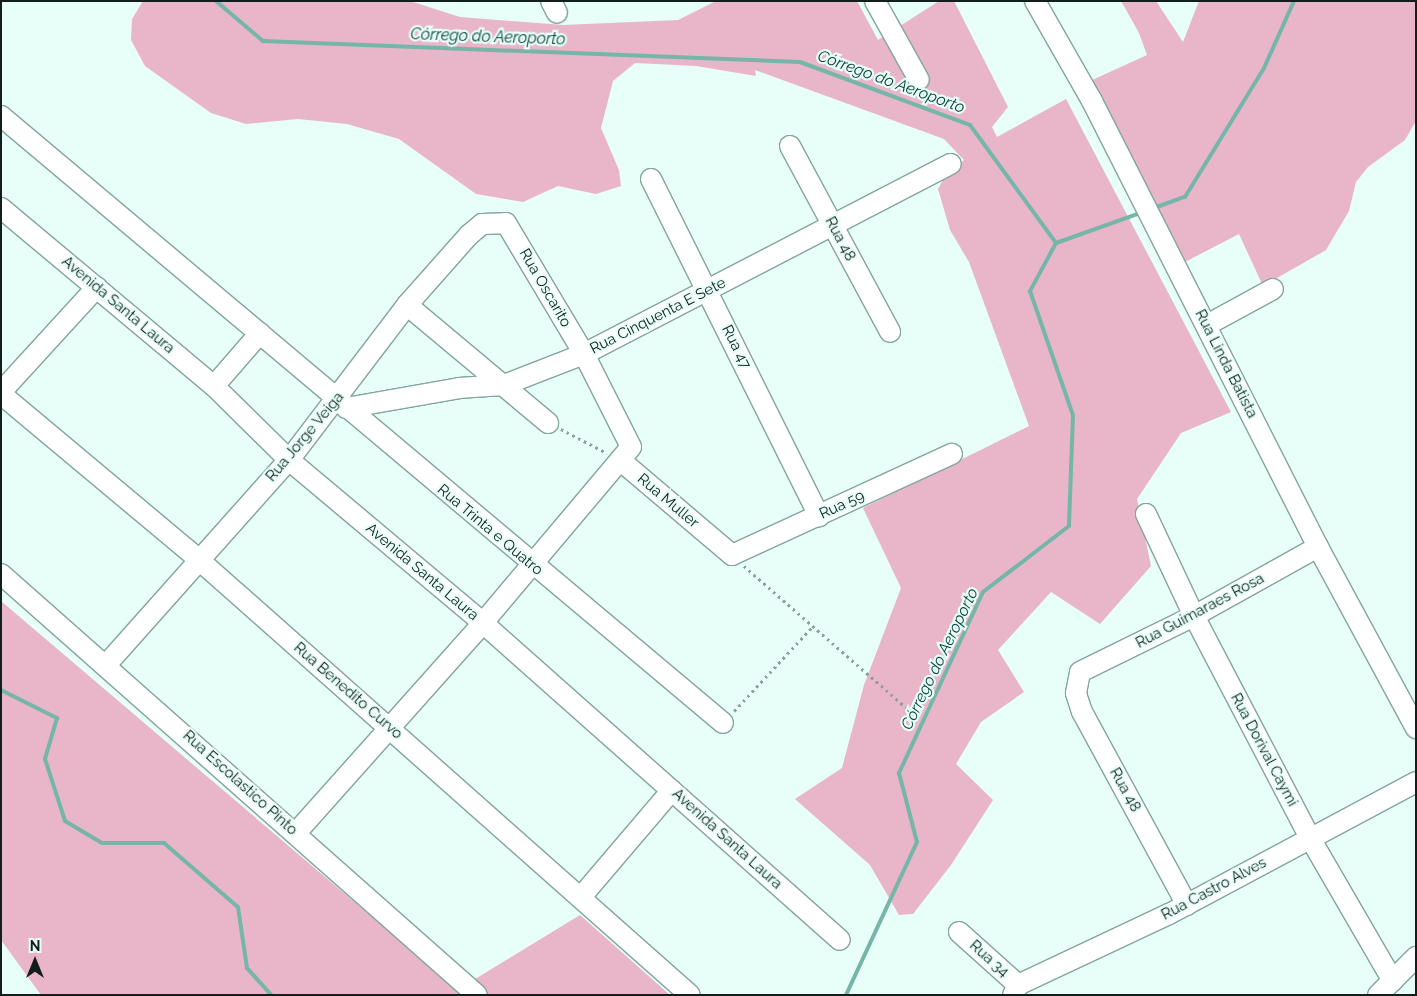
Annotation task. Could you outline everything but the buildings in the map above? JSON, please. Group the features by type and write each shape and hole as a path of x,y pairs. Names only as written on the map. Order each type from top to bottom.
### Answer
{"street":[{"path":"875,1 919,80"},
{"name":"Rua Linda Batista","path":"1035,1 1091,99 1149,210 1318,547 1416,728"},
{"name":"Rua Trinta e Quatro","path":"1,116 260,333 533,566 723,723"},
{"name":"Rua 48","path":"790,146 890,332"},
{"name":"Rua Cinquenta E Sete","path":"342,404 458,388 504,385 584,354 951,164"},
{"name":"Rua 47","path":"651,179 819,516"},
{"name":"Avenida Santa Laura","path":"1,208 214,386 289,460 483,624 840,940"},
{"name":"Rua Jorge Veiga","path":"107,664 198,559 342,404 407,305 468,235 482,224 506,222"},
{"name":"Rua Oscarito","path":"506,222 584,354 631,447 620,460"},
{"path":"1,393 97,287"},
{"path":"1207,325 1273,290"},
{"path":"407,305 548,423"},
{"path":"214,386 260,333"},
{"name":"Rua Benedito Curvo","path":"1,393 198,559 690,995"},
{"name":"Rua 59","path":"732,555 952,454"},
{"path":"296,833 483,624 620,460"},
{"name":"Rua Muller","path":"620,460 732,555"},
{"name":"Rua Dorival Caymi","path":"1146,514 1194,616 1310,838 1393,981"},
{"name":"Rua Guimaraes Rosa","path":"1080,672 1194,616 1318,547"},
{"name":"Rua Escolastico Pinto","path":"1,574 107,664 477,995"},
{"name":"Rua 48","path":"1080,672 1076,693 1082,712 1187,904"},
{"name":"Rua Castro Alves","path":"1016,990 1187,904 1416,782"},
{"path":"581,897 672,790"},
{"name":"Rua 34","path":"959,932 1016,990"},
{"path":"1378,995 1416,957"}],"path":[{"path":"548,423 620,460"},
{"path":"732,555 916,716"},
{"path":"723,723 813,626"}],"shaded area":[{"path":"143,1 410,1 460,17 563,25 678,20 716,1 857,1 878,40 939,1 954,1 1008,107 992,127 997,137 1066,99 1231,412 1181,433 1137,499 1151,566 1100,624 1051,592 998,650 1024,692 981,722 956,764 993,800 951,865 913,914 899,915 870,865 795,799 842,768 864,685 901,588 863,508 1029,426 969,262 950,230 938,189 946,174 964,160 944,139 755,70 756,76 696,66 635,63 613,81 601,128 619,170 621,186 596,194 558,186 523,202 476,194 399,139 347,124 298,119 246,124 211,113 145,66 131,40 132,19"},
{"path":"1121,1 1156,1 1183,42 1199,1 1416,1 1416,121 1405,140 1368,167 1356,182 1349,211 1326,250 1263,286 1239,234 1183,263 1090,81 1147,55 1139,33"},
{"path":"1,601 452,985 475,979 580,915 670,995 41,995 1,940"}],"waterway":[{"name":"Córrego do Aeroporto","path":"216,1 263,41 800,62 970,125 1056,243 1030,291 1073,415 1069,526 983,592 899,773 917,842 846,995"},
{"path":"1154,208 1185,197 1264,68 1294,1"},
{"path":"1056,243 1143,212"},
{"path":"1,690 57,718 45,759 65,821 102,843 164,843 238,907 247,968 271,995"}]}
